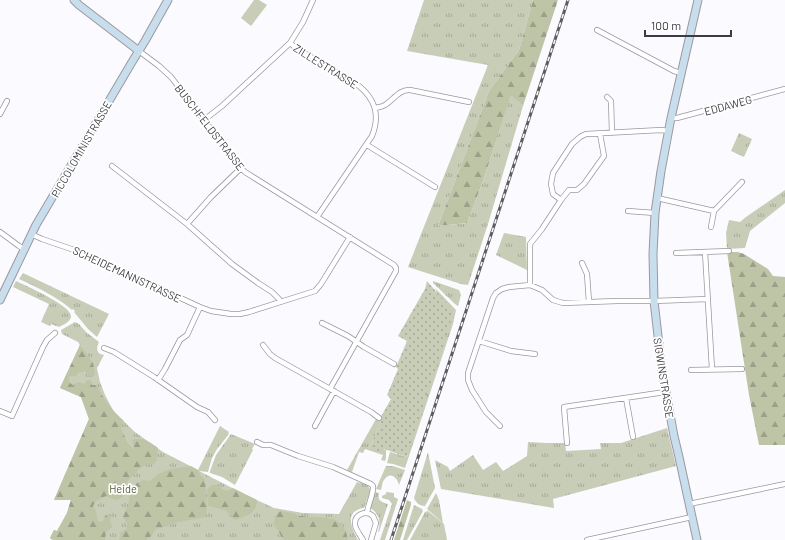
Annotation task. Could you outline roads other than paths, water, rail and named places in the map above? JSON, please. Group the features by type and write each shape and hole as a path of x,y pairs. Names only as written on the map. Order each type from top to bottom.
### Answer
{"street":[{"name":"BUSCHFELDSTRASSE","path":"74,0 171,77 245,172 394,265 396,271 356,342"},
{"name":"PICCOLOMINISTRASSE","path":"0,300 31,234 168,0"},
{"path":"204,120 222,106 290,43 303,22 313,0"},
{"name":"SIGWINSTRASSE","path":"697,540 665,392 654,301 653,254 655,213 671,118 698,0"},
{"path":"597,30 674,71 681,73"},
{"name":"ZILLESTRASSE","path":"290,43 359,86 369,96 375,108"},
{"path":"317,217 372,136 375,130 377,116 375,108 383,106 406,89 469,102"},
{"name":"EDDAWEG","path":"671,118 677,118 784,90"},
{"path":"607,97 611,101 612,133"},
{"path":"0,114 7,101"},
{"path":"562,200 553,194 551,184 553,174 572,144 580,136 586,134 661,130 669,131"},
{"path":"530,285 530,244 569,190 577,190 584,184 604,156 600,134"},
{"path":"367,145 435,187"},
{"path":"112,166 187,224 232,264 272,292 280,302"},
{"path":"187,224 211,197 241,168"},
{"path":"711,227 714,211 742,182"},
{"path":"657,198 714,211"},
{"path":"628,212 655,213"},
{"path":"0,232 24,249"},
{"name":"SCHEIDEMANNSTRASSE","path":"31,234 83,252 200,307 223,313 240,314 315,291 350,237"},
{"path":"676,253 729,251"},
{"path":"705,252 712,369"},
{"path":"582,263 588,274 590,302"},
{"path":"500,426 486,412 472,390 468,380 468,373 493,298 496,293 502,289 530,285 542,290 553,300 563,303 707,299"},
{"path":"158,380 180,340 187,335 200,307"},
{"path":"322,323 348,336 394,364"},
{"path":"0,411 12,416 43,347 47,340 55,333"},
{"path":"479,341 511,351 535,354"},
{"path":"315,426 356,342"},
{"path":"263,345 274,358 379,418"},
{"path":"104,348 114,352 197,407 208,412 215,420"},
{"path":"692,370 742,369"},
{"path":"567,443 564,407 665,392"},
{"path":"626,398 633,437"},
{"path":"257,442 263,446 271,445 298,456 333,467 371,484 374,490 368,504 367,513"},
{"path":"689,504 785,484"},
{"path":"362,540 356,528 355,522 358,516 367,513 373,516 376,523 371,540"},
{"path":"587,540 692,517"}],"railway":[{"path":"391,540 568,0"}],"park label":[{"name":"Heide","path":"123,488"}]}
